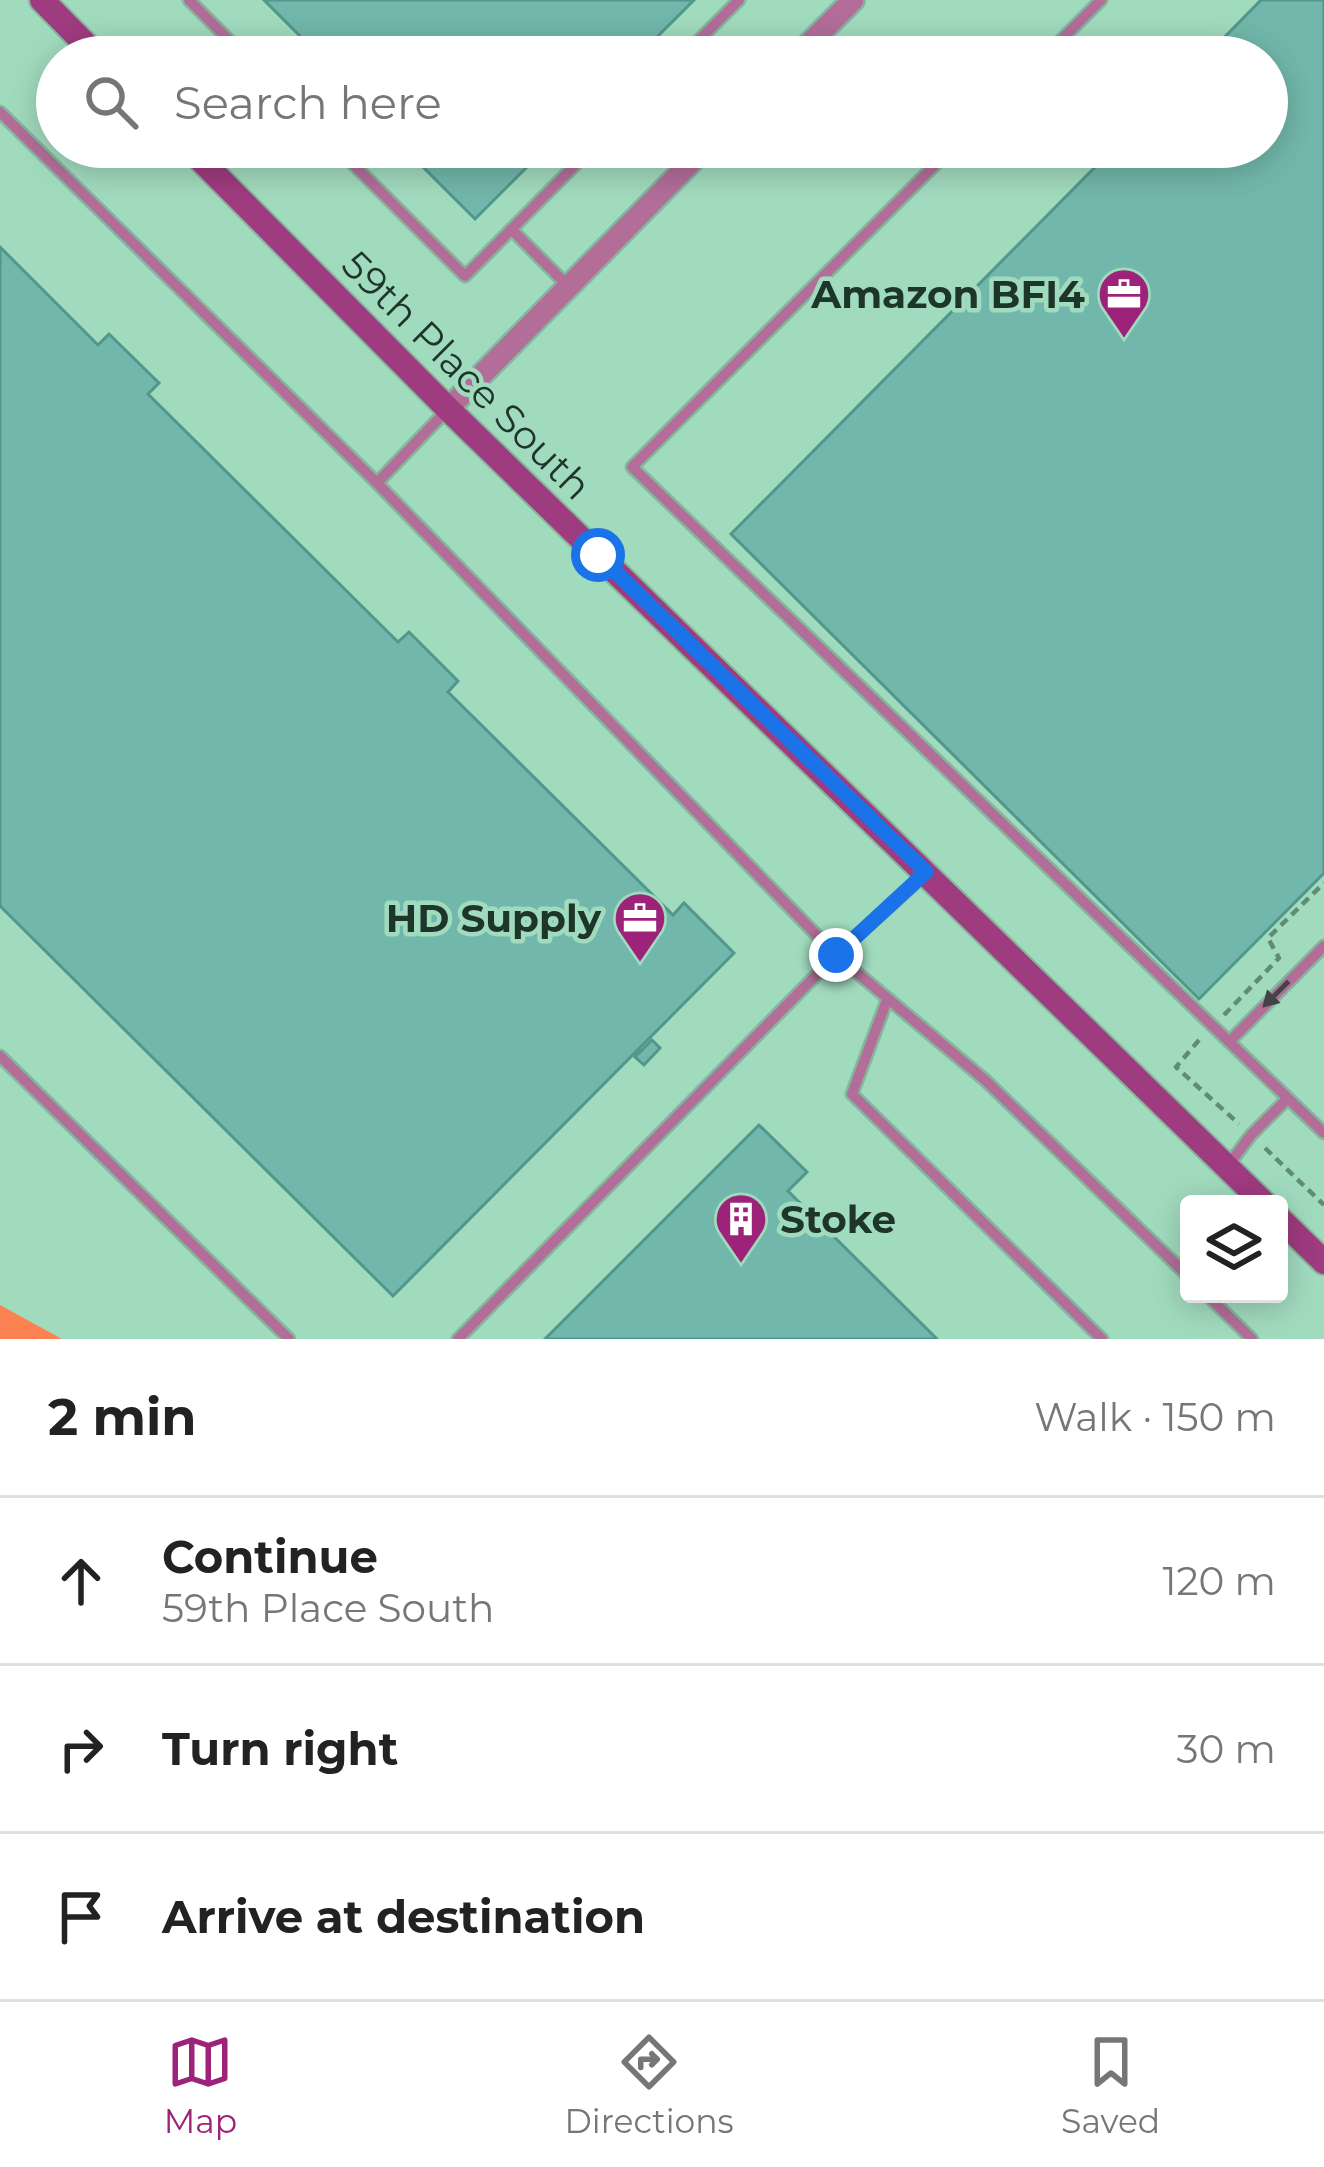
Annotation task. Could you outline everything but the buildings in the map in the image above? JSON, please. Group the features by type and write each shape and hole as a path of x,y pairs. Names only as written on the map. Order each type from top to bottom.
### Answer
{"street":[{"path":"42,0 77,36"},
{"path":"817,36 853,0"},
{"name":"59th Place South","path":"209,168 448,409 1256,1195"},
{"path":"448,409 685,168"},
{"path":"1288,1227 1324,1262"}],"lane":[{"path":"189,0 225,36"},
{"path":"703,36 739,0"},
{"path":"1065,36 1101,0"},
{"path":"0,112 36,147"},
{"path":"57,168 377,483 836,955 986,1080 1180,1268"},
{"path":"357,168 465,276 572,168"},
{"path":"932,168 632,467 1324,1133"},
{"path":"511,230 568,285"},
{"path":"377,483 448,409"},
{"path":"458,1339 836,955 926,872"},
{"path":"1229,1042 1324,946"},
{"path":"887,1000 852,1094 1102,1339"},
{"path":"0,1056 289,1339"},
{"path":"1227,1167 1288,1099"},
{"path":"1215,1303 1252,1339"}],"path":[{"path":"1176,1066 1279,958 1268,938 1324,883"}],"shaded area":[{"path":"0,1305 62,1339 0,1339"}],"place":[{"name":"Amazon BFI4","path":"1124,340"},
{"name":"HD Supply","path":"640,964"},
{"name":"Stoke","path":"741,1265"}],"route":[{"path":"598,555 926,872 836,955"}]}
